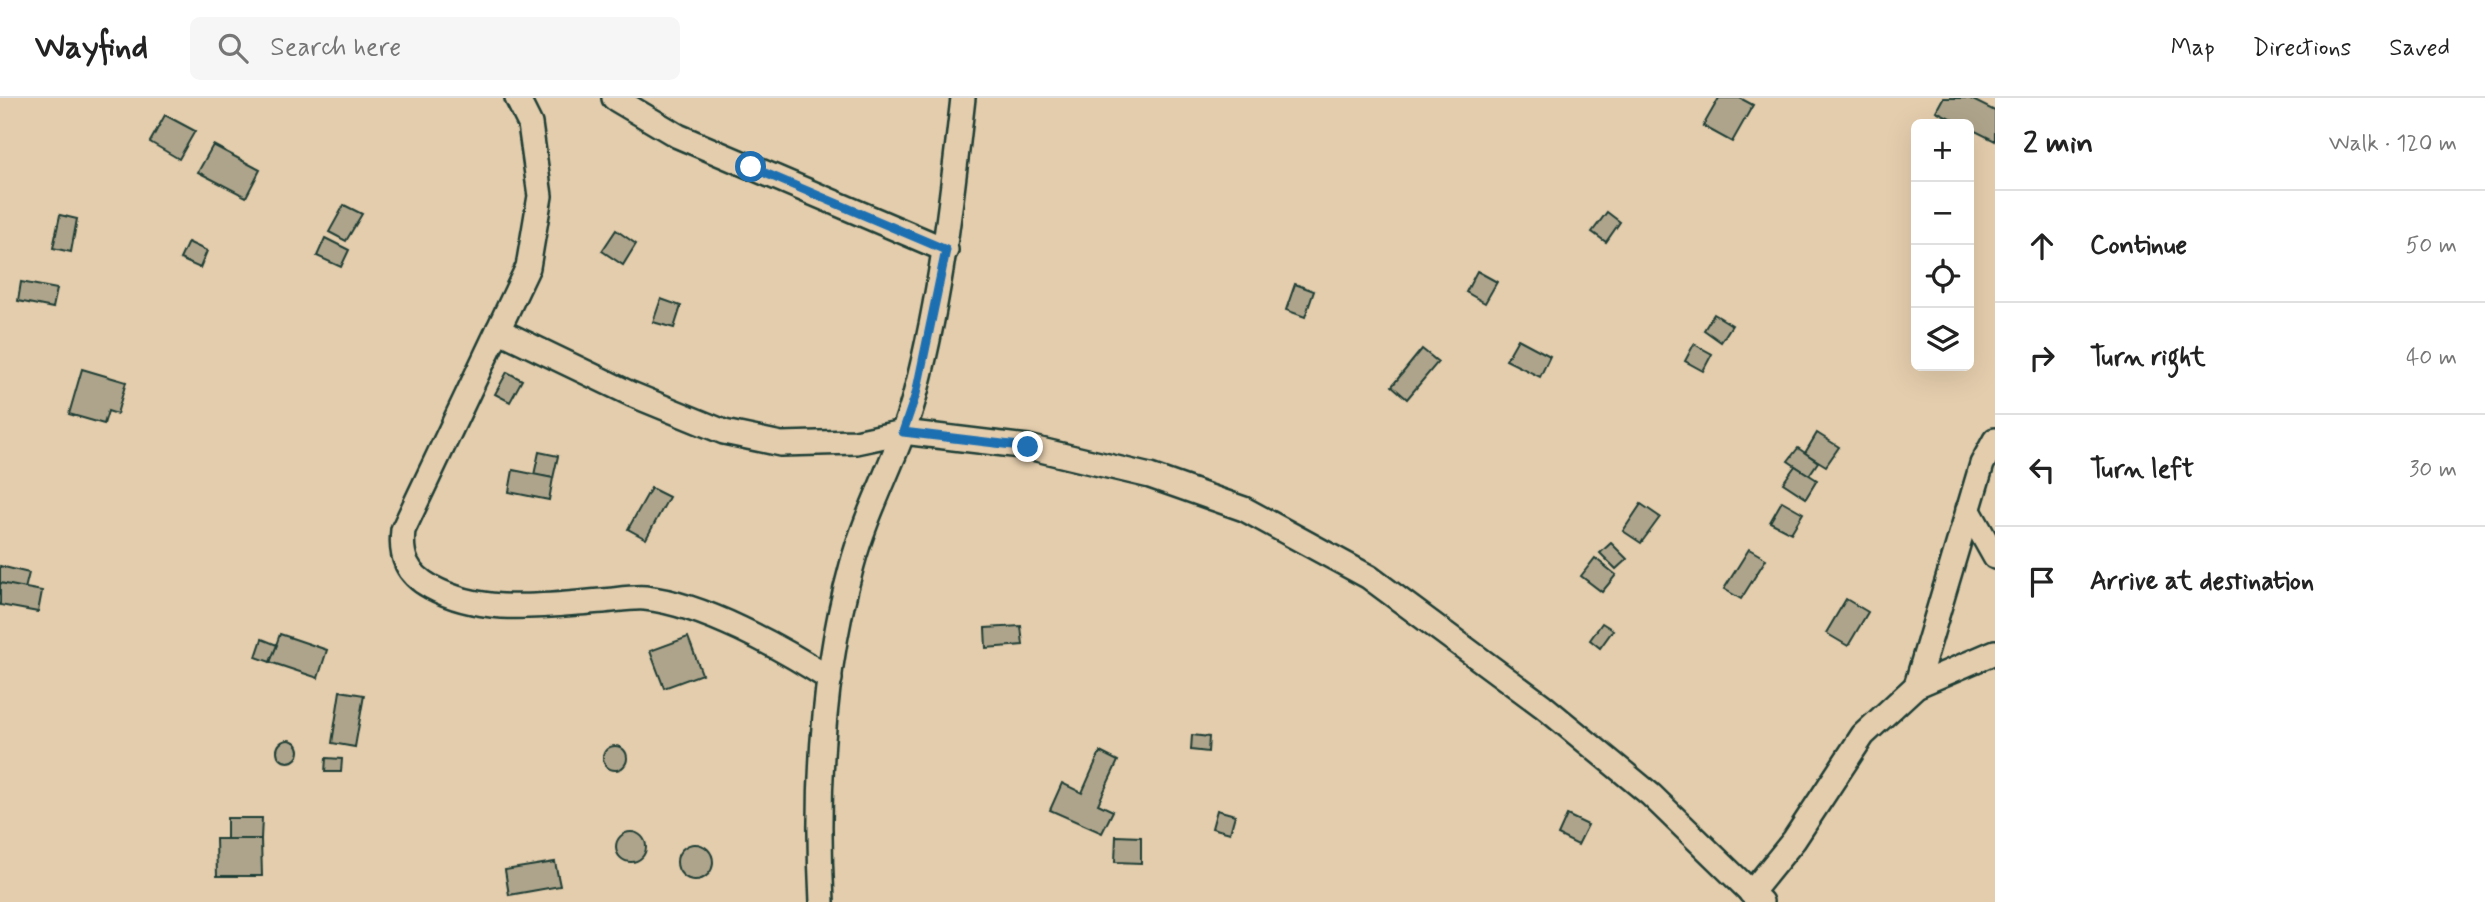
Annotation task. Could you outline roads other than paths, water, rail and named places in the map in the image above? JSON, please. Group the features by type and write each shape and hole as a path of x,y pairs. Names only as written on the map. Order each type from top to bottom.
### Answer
{"street":[{"path":"517,98 530,124 540,196 528,267 403,530 401,550 407,568 423,583 448,596 473,604 513,608 645,598 657,601 703,614 788,653 830,679"},
{"path":"614,98 678,136 946,250"},
{"path":"822,902 821,764 830,679 852,564 916,394 946,250 963,98"},
{"path":"498,330 631,394 724,432 781,444 856,442 903,432 1028,447 1150,476 1244,509 1369,577 1543,706 1650,795 1756,897 1863,735 1916,686 1995,652"},
{"path":"1916,686 1982,464 1995,440"},
{"path":"1968,509 1995,557"}]}
